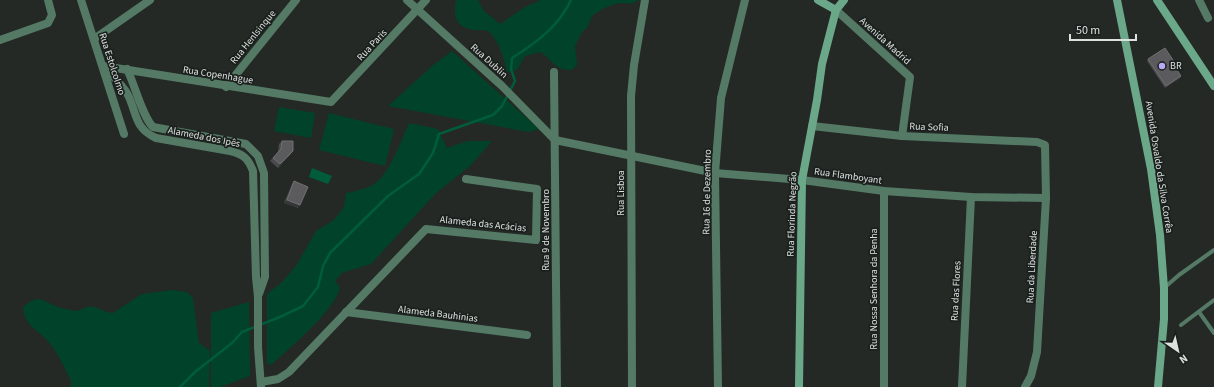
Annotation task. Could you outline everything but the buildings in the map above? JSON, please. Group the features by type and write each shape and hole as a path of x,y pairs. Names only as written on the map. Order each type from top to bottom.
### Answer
{"street":[{"path":"0,40 48,23 52,16 48,0"},
{"name":"Rua Estolcolmo","path":"81,0 124,134"},
{"path":"94,39 150,0"},
{"name":"Rua Henlsinque","path":"226,87 296,0"},
{"name":"Rua Dublin","path":"407,0 502,86 555,140"},
{"name":"Rua Paris","path":"331,102 426,0"},
{"name":"Rua Lisboa","path":"632,387 631,96 634,65 645,0"},
{"name":"Rua 16 de Dezembro","path":"718,387 715,172 721,98 745,0"},
{"name":"Avenida Madrid","path":"818,0 836,10 910,77 902,136"},
{"name":"Rua Florinda Negrão","path":"799,387 802,180 822,64 836,10 844,0"},
{"name":"Avenida Osvaldo da Silva Corrêa","path":"1117,0 1151,169 1160,235 1164,288 1164,320 1158,387"},
{"path":"1122,0 1122,20"},
{"path":"1157,0 1214,86"},
{"path":"1199,0 1208,18"},
{"path":"103,66 121,85 128,95 140,128 148,121 127,69"},
{"name":"Rua Copenhague","path":"103,66 226,87 331,102"},
{"name":"Rua 9 de Novembro","path":"554,72 557,387"},
{"path":"121,85 133,81"},
{"name":"Alameda dos Ipês","path":"148,121 153,126 163,130 246,144 258,156 264,173 265,277 258,296"},
{"name":"Rua Sofia","path":"812,126 902,136 1037,142 1045,146"},
{"name":"Alameda dos Ipês","path":"140,128 147,134 156,138 241,154 249,161 253,171 256,277 259,320 258,347 261,384 278,379 289,372 426,229"},
{"name":"Rua Flamboyant","path":"555,140 715,172 802,180 884,191 971,196 1046,198"},
{"path":"241,154 246,144"},
{"name":"Rua da Liberdade","path":"1025,387 1031,376 1037,352 1046,198 1045,146"},
{"path":"253,171 264,173"},
{"name":"Alameda das Acácias","path":"426,229 536,240 537,188 466,179"},
{"name":"Rua Nossa Senhora da Penha","path":"884,191 884,387"},
{"name":"Rua das Flores","path":"962,387 971,196"},
{"name":"Alameda Bauhinias","path":"346,312 527,335"}],"lane":[{"path":"1164,288 1179,274 1213,252"},
{"path":"1181,325 1214,300"},
{"path":"1199,312 1214,332"}],"shaded area":[{"path":"456,0 478,0 484,11 500,24 525,7 541,0 639,0 631,4 616,4 601,10 592,16 587,28 582,32 575,46 577,65 572,70 557,67 540,52 525,56 517,70 507,72 499,47 491,34 485,30 468,29 459,23 455,16"},
{"path":"452,51 539,129 529,132 388,106 432,66"},
{"path":"279,107 315,113 311,138 274,131"},
{"path":"329,113 394,129 385,166 319,150"},
{"path":"409,123 438,129 447,148 468,141 492,141 471,165 436,193 371,264 342,273 335,281 340,288 336,297 321,318 271,365 267,363 267,294 281,283 296,266 316,231 334,220 344,207 346,193 369,187 377,182 385,173 400,145"},
{"path":"312,168 332,176 328,184 309,177"},
{"path":"172,290 187,292 193,298 199,343 210,351 209,387 71,387 71,381 57,353 47,340 27,320 23,307 37,299 58,307 77,311 93,306 113,313 142,294"},
{"path":"249,302 250,376 220,387 211,387 211,313"}],"waterway":[{"path":"180,387 195,372 232,343 242,332 303,306 318,287 323,266 330,253 388,196 419,174 433,153 439,134 493,115 502,106 515,81 511,69 512,58 546,33 560,18 571,0"}],"place":[{"name":"BR","path":"1162,66"}]}
